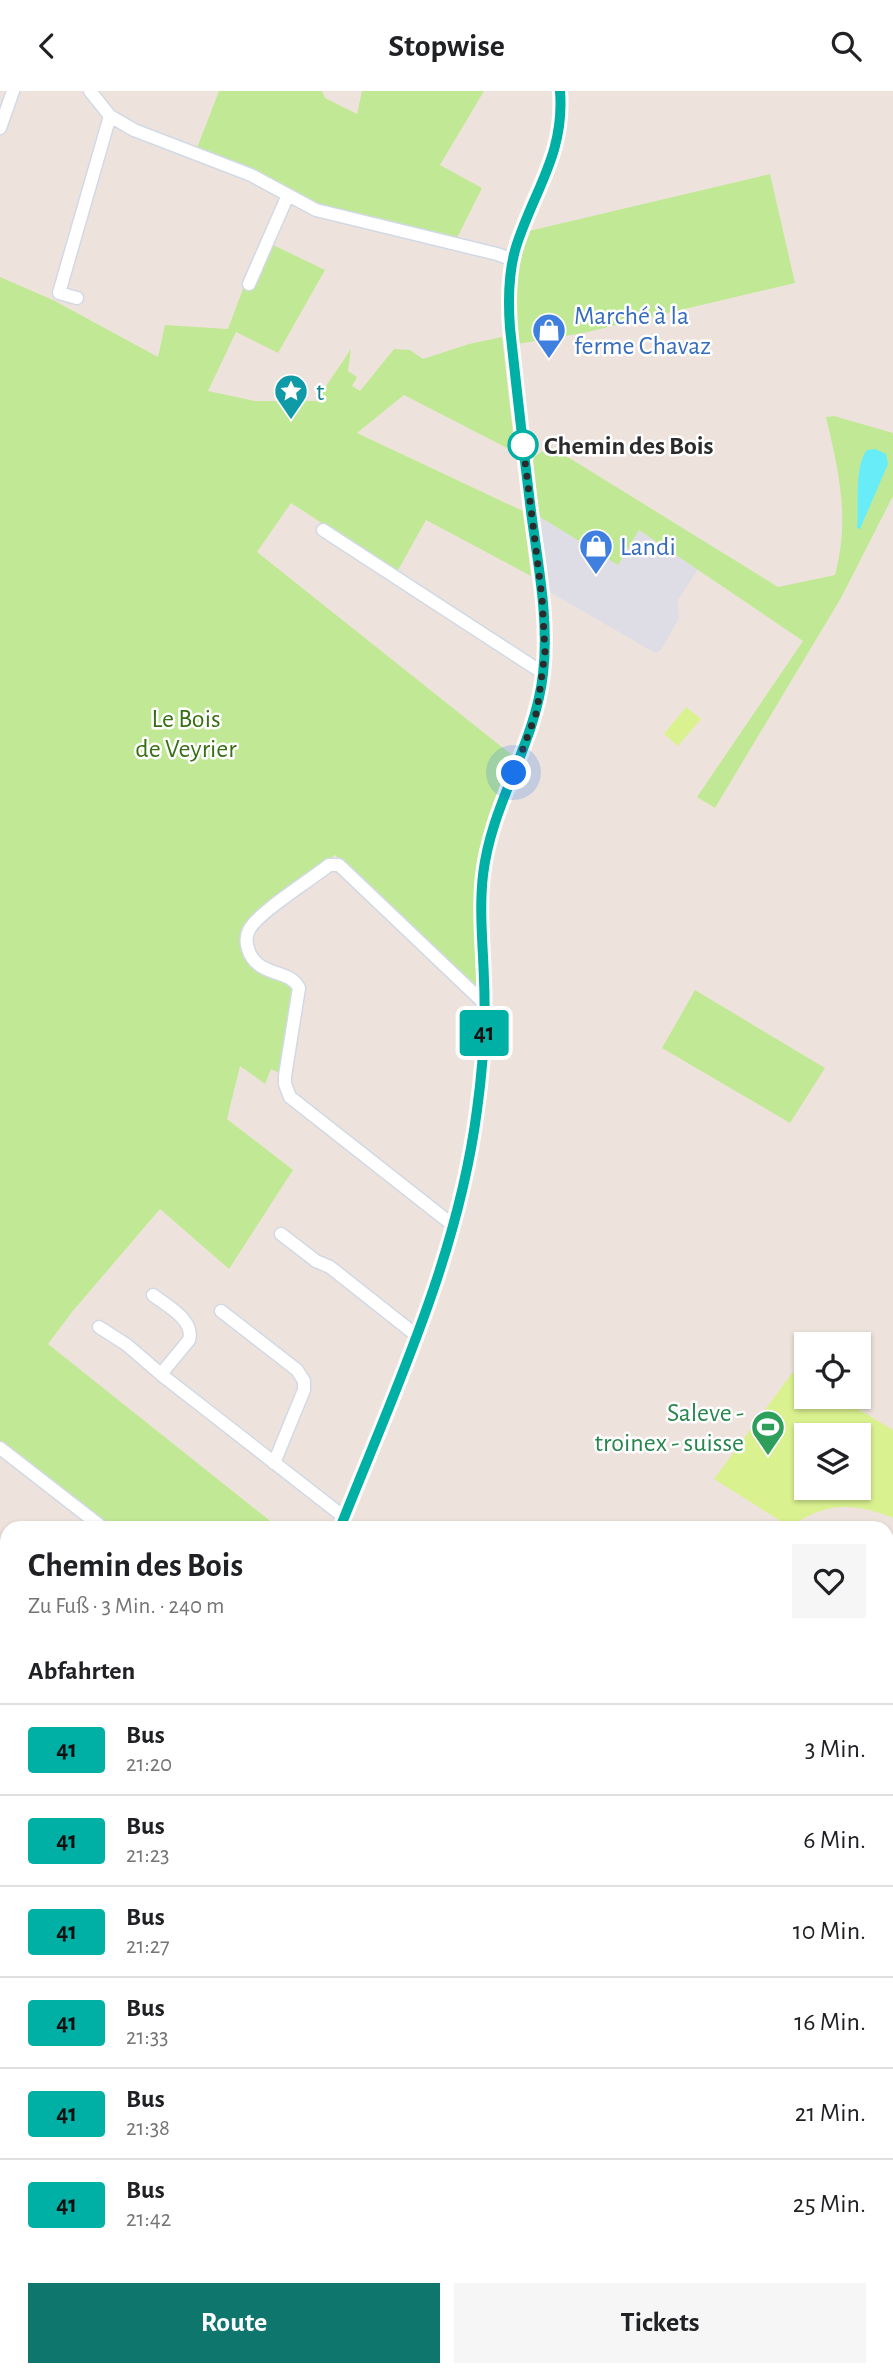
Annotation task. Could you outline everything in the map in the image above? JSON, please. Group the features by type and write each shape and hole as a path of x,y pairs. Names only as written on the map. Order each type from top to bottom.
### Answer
{"street":[{"path":"0,128 13,91"},
{"path":"90,91 110,116 142,134 217,160 316,210 513,260"},
{"path":"343,1521 438,1278 454,1226 477,1112 485,1004 481,901 486,854 496,817 532,727 543,673 545,637 510,328 509,291 519,237 555,151 560,126 560,91"},
{"path":"77,298 59,293 110,116"},
{"path":"249,284 288,195"},
{"path":"323,530 543,673"},
{"path":"454,1226 294,1103 280,1082 299,988 292,979 258,964 249,954 247,934 252,925 279,902 329,866 339,865 485,1004"},
{"path":"281,1234 316,1261 330,1268 416,1335"},
{"path":"153,1295 186,1321 191,1334 190,1340 160,1374"},
{"path":"221,1311 297,1370 304,1381 304,1389 274,1463"},
{"path":"99,1327 127,1345 274,1463 340,1521"},
{"path":"0,1448 94,1521"}],"shaded area":[{"path":"540,517 617,564 639,530 698,569 678,600 679,618 661,650 655,653 548,591"}],"green space":[{"path":"219,91 322,91 325,98 357,114 362,91 484,91 440,165 482,188 457,238 314,203 197,148"},
{"path":"770,174 795,283 583,333 517,344 514,301 516,272 529,231"},
{"name":"Le Bois de Veyrier","path":"271,244 325,270 278,353 236,332 208,391 255,401 316,401 351,349 348,371 357,377 352,386 360,391 394,349 410,350 423,359 469,344 502,337 515,452 404,395 357,433 523,511 531,576 426,520 397,572 291,503 257,552 513,756 484,832 477,871 475,910 478,989 389,911 335,855 245,923 241,930 244,951 289,984 294,993 279,1073 271,1069 265,1084 240,1066 227,1119 293,1170 229,1269 160,1209 48,1344 270,1521 96,1521 0,1443 0,277 53,300 158,357 165,325 228,329 244,286"},
{"path":"834,416 893,433 893,496 841,598 715,808 697,797 803,641 639,530 618,565 540,517 535,506 531,459 534,460 534,457 550,446 778,587 835,575 842,534 841,496 826,417"},
{"path":"686,707 701,719 678,746 664,734"},
{"path":"695,990 825,1068 790,1123 662,1048"},
{"name":"Saleve - troinex - suisse","path":"792,1373 794,1409 858,1409 893,1430 893,1518 865,1509 840,1507 815,1513 800,1521 780,1521 714,1479"}],"water":[{"path":"875,449 886,454 888,464 860,529 857,528 860,465 867,450"}],"bus line":[{"name":"41","path":"343,1521 438,1278 463,1191 477,1112 485,1023 481,901 486,854 493,825 537,711 545,652 542,598 510,328 510,275 515,250 555,151 561,115 560,91"}],"place":[{"name":"Marché à la ferme Chavaz","path":"549,360"},
{"name":"t","path":"291,421"},
{"name":"Chemin des Bois","path":"523,445"},
{"name":"Landi","path":"596,576"},
{"name":"Saleve - troinex - suisse","path":"768,1457"}],"route":[{"path":"514,773 537,711 545,652 542,598 523,445"}]}
